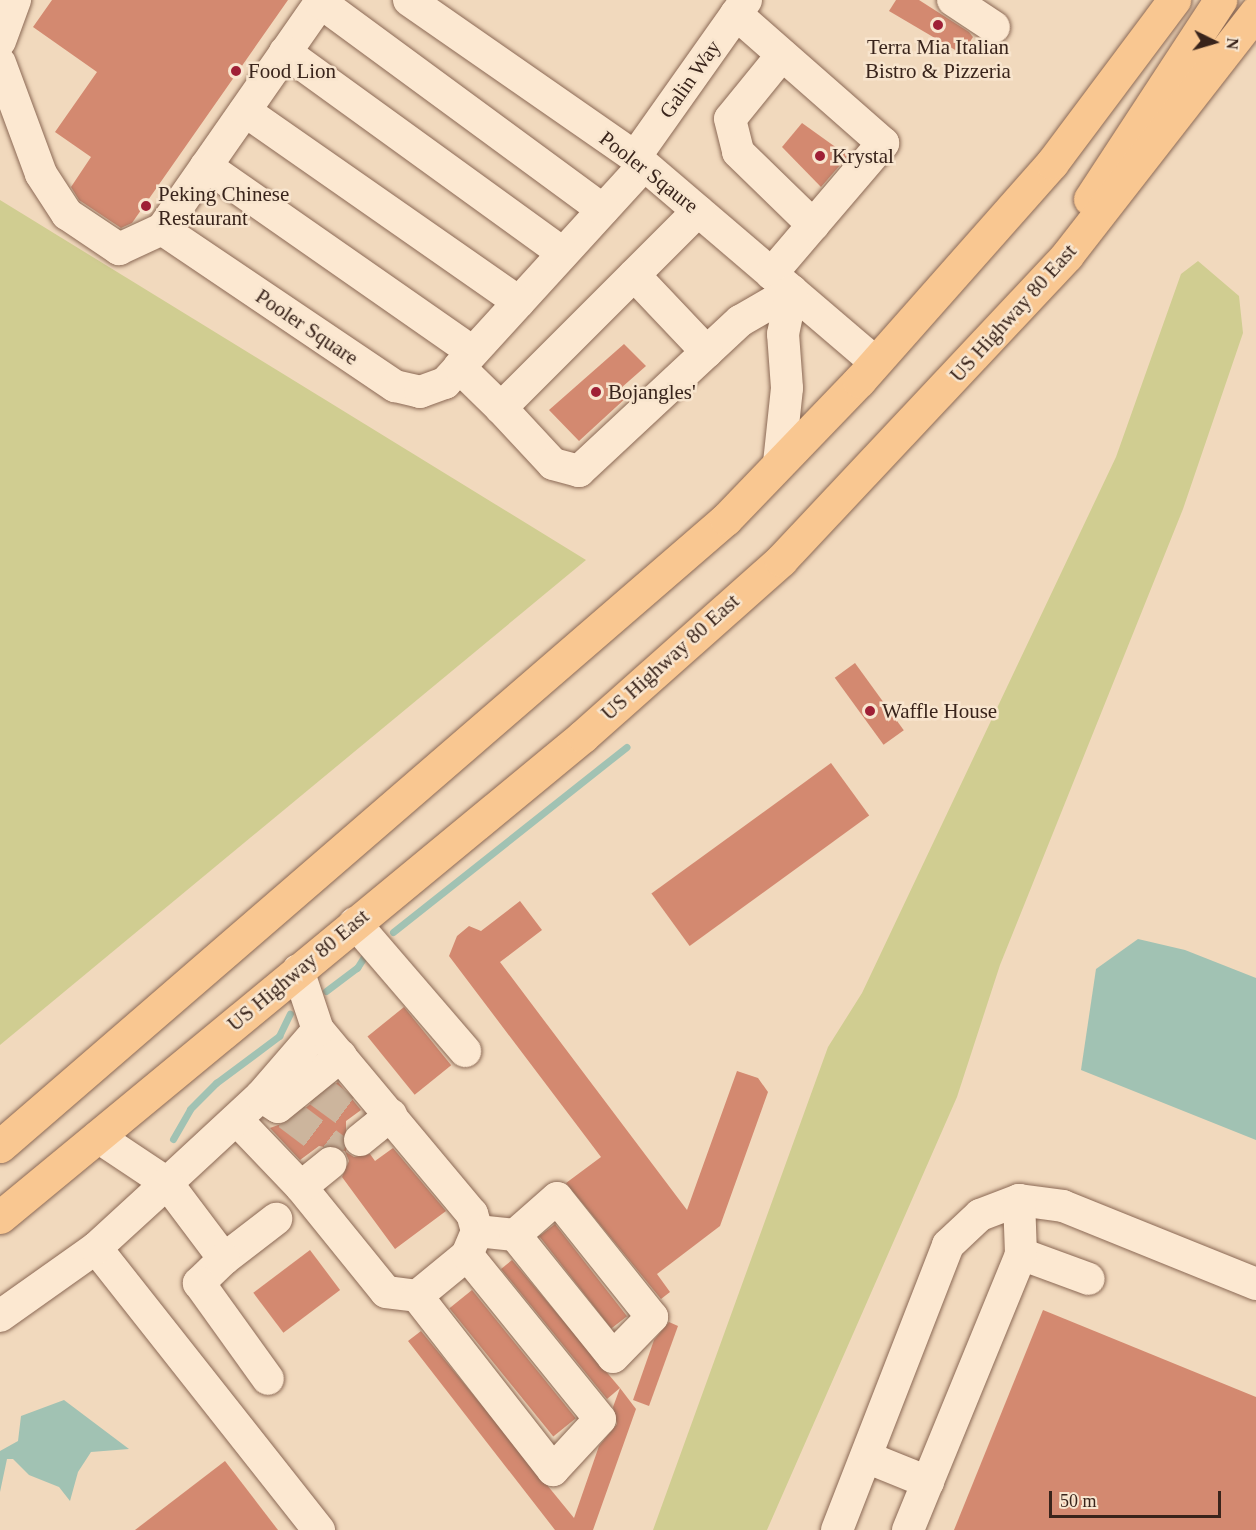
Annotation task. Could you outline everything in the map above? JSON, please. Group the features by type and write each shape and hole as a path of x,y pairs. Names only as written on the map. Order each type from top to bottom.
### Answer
{"main road":[{"path":"0,1146 441,770 726,519 875,362 1052,163 1174,0"},
{"path":"1030,295 1159,86 1220,0"},
{"name":"US Highway 80 East","path":"0,1217 583,736 781,560 1030,295 1219,67 1256,12"}],"street":[{"path":"0,41 15,0"},
{"name":"Pooler Sqaure","path":"409,0 639,161 875,362"},
{"path":"953,0 994,27"},
{"path":"0,63 41,174 67,214 119,249 162,230 321,1 603,210"},
{"path":"206,166 466,360 501,408 553,464 579,471 782,283 813,225 883,143 782,55 741,7"},
{"name":"Galin Way","path":"639,161 741,7"},
{"path":"285,52 564,253"},
{"path":"782,55 730,119 738,152 813,225"},
{"path":"244,111 519,302"},
{"name":"Pooler Square","path":"162,230 395,386 420,392 445,383 603,210 639,161"},
{"path":"501,408 698,211"},
{"path":"634,275 707,352"},
{"path":"780,463 787,388 782,283"},
{"path":"355,923 465,1051"},
{"path":"237,1120 301,1187 386,1292 417,1296 553,1470 600,1419 472,1243 472,1214 369,1125 341,1056 318,1030 298,970"},
{"path":"276,1106 318,1030"},
{"path":"0,1316 96,1248 237,1120 276,1106 314,1087 341,1056"},
{"path":"98,1137 167,1183 224,1259"},
{"path":"301,1187 331,1163"},
{"path":"417,1296 472,1243 515,1235 558,1198 652,1317 613,1357 515,1235"},
{"path":"908,1530 1021,1254 1019,1200"},
{"path":"837,1530 948,1245 980,1215 1019,1200 1063,1206 1256,1284"},
{"path":"268,1379 200,1283 224,1259 276,1218"},
{"path":"96,1248 319,1530"},
{"path":"1021,1254 1089,1279"},
{"path":"866,1456 928,1482"}],"shaded area":[{"path":"0,200 586,560 0,1045"},
{"path":"1198,261 1239,296 1243,333 1183,509 1000,965 957,1097 767,1530 653,1530 828,1047 862,993 1116,457 1181,274"},
{"path":"1138,939 1185,950 1256,978 1256,1140 1081,1070 1096,969"},
{"path":"64,1400 129,1449 91,1452 78,1472 70,1501 59,1487 29,1475 13,1459 7,1459 0,1492 0,1451 18,1441 21,1416"}],"building":[{"path":"52,0 288,0 132,223 121,228 79,200 71,187 91,157 55,132 97,72 33,27"},
{"name":"Terra Mia Italian Bistro & Pizzeria","path":"896,0 919,0 969,32 973,37 962,54 889,11"},
{"name":"Krystal","path":"802,123 848,156 821,187 782,147"},
{"name":"Bojangles'","path":"624,344 646,366 621,388 628,396 579,441 549,410"},
{"path":"855,663 904,730 884,745 835,678"},
{"path":"831,763 869,816 690,946 651,893"},
{"path":"520,901 542,930 500,962 687,1210 737,1071 758,1078 768,1092 720,1226 657,1274 670,1292 661,1299 566,1183 601,1157 449,956 457,936 469,926 481,931"},
{"path":"404,1007 451,1065 415,1095 367,1037"},
{"path":"338,1082 361,1110 346,1121 346,1152 354,1157 370,1154 375,1161 393,1148 446,1211 395,1249 342,1177 349,1161 345,1151 319,1146 300,1160 270,1128 289,1121"},
{"path":"555,1224 627,1316 611,1329 539,1236"},
{"path":"310,1250 340,1290 283,1333 253,1293"},
{"path":"512,1260 620,1388 607,1399 501,1269"},
{"path":"472,1290 576,1418 553,1436 449,1308"},
{"path":"1043,1310 1256,1397 1256,1530 954,1530"},
{"path":"669,1322 678,1326 649,1406 633,1400 654,1340"},
{"path":"421,1331 574,1518 599,1446 617,1424 613,1407 620,1388 636,1409 593,1530 555,1530 408,1341"},
{"path":"225,1461 278,1530 135,1530"}],"waterway":[{"path":"393,932 626,747"},
{"path":"326,991 357,968 365,955"},
{"path":"173,1139 190,1109 216,1083 279,1036 290,1013"}],"tunnel":[{"path":"319,1091 353,1116"},
{"path":"288,1114 341,1154"}],"place":[{"name":"Terra Mia Italian Bistro & Pizzeria","path":"938,25"},
{"name":"Food Lion","path":"236,71"},
{"name":"Krystal","path":"820,156"},
{"name":"Peking Chinese Restaurant","path":"146,206"},
{"name":"Bojangles'","path":"596,392"},
{"name":"Waffle House","path":"870,711"}]}
